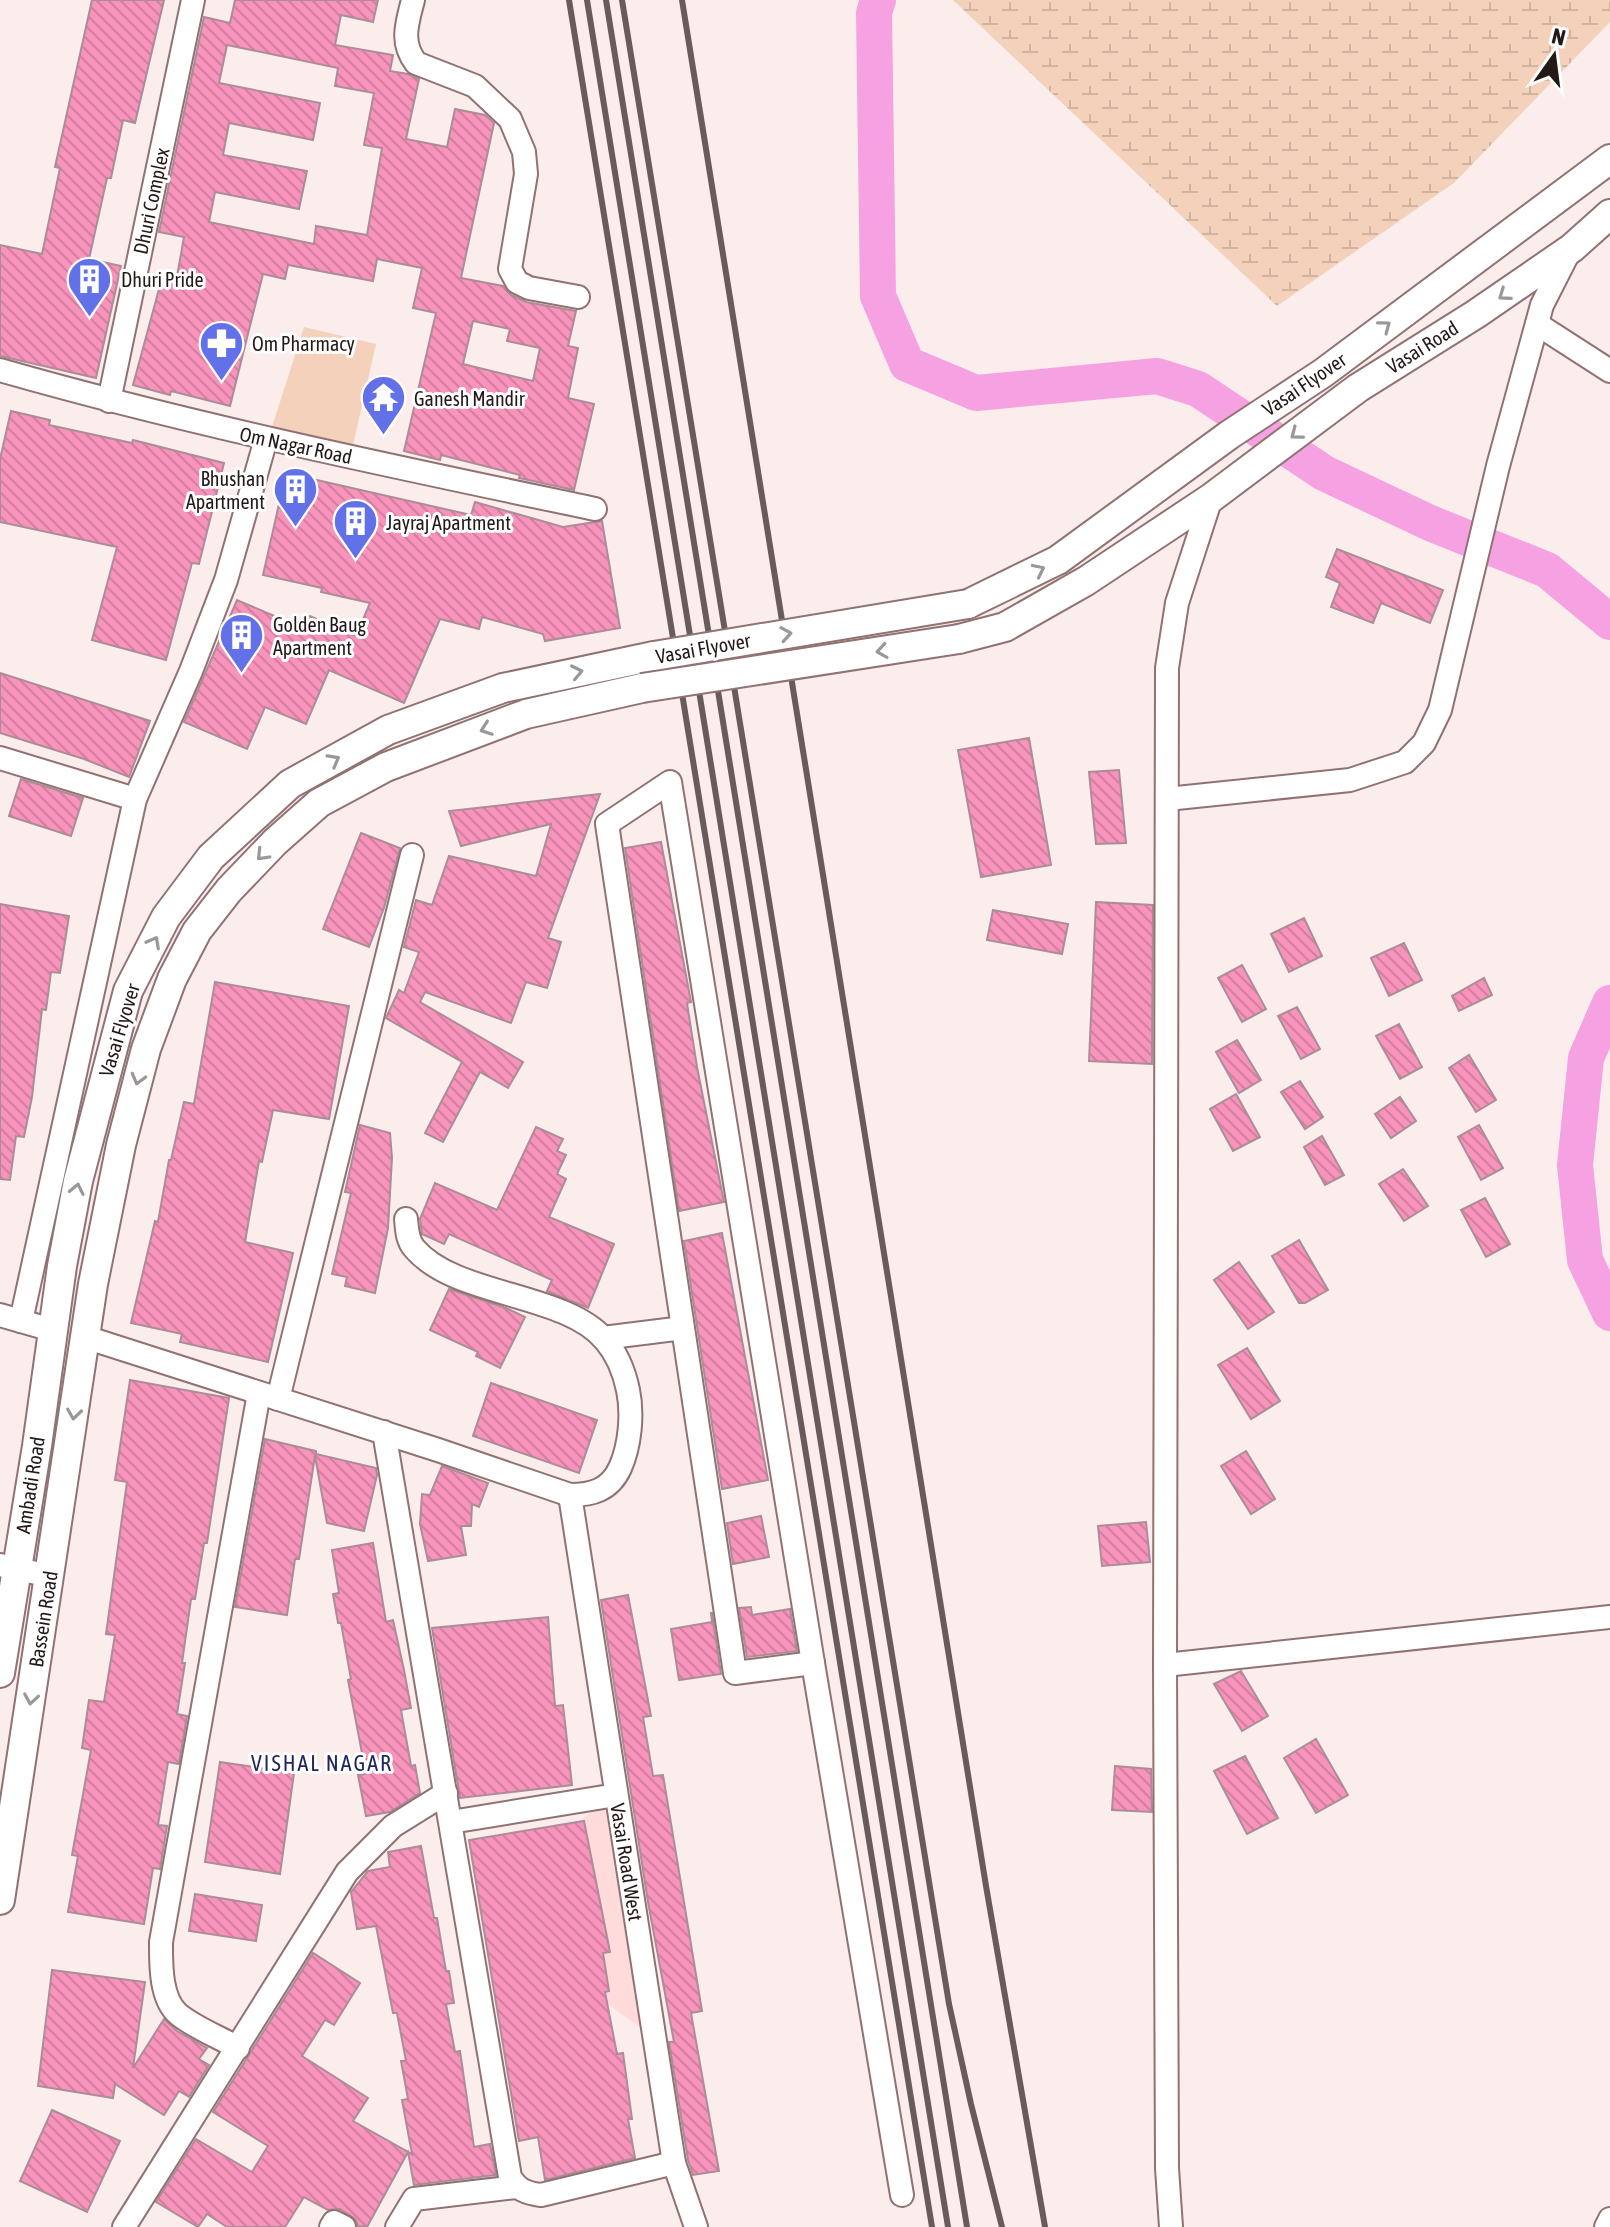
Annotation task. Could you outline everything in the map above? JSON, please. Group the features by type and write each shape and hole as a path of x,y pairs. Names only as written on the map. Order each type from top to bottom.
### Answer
{"main road":[{"name":"Vasai Flyover","path":"52,1330 78,1181 128,991 166,917 211,857 290,784 388,730 503,688 654,656 968,604 1058,560 1229,435 1323,373 1610,159"},
{"name":"Vasai Road","path":"1211,498 1358,388 1476,314 1572,248 1610,214"},
{"name":"Vasai Flyover","path":"85,1337 121,1145 146,1049 172,979 197,931 229,890 275,842 319,803 386,767 526,714 642,688 959,639 1005,627 1086,581 1211,498"},
{"path":"52,1330 85,1337"},
{"name":"Ambadi Road","path":"0,1673 8,1567 37,1446 52,1330"},
{"name":"Bassein Road","path":"0,1900 85,1337"}],"street":[{"name":"Dhuri Complex","path":"109,401 193,0"},
{"path":"413,0 404,35 411,57 416,63 475,86 510,119 524,152 525,194 510,269 517,282 529,288 578,297"},
{"path":"1167,799 1350,780 1405,762 1424,743 1440,710 1498,466 1542,305 1572,248"},
{"path":"1537,324 1610,371"},
{"name":"Om Nagar Road","path":"0,370 109,401 266,439 595,509"},
{"path":"52,1330 10,1318 135,799 191,671 226,580 266,439"},
{"path":"1171,2227 1167,2168 1165,1665 1167,668 1177,603 1211,498"},
{"path":"0,758 135,799"},
{"path":"813,1663 735,1673 607,824 670,782 902,2195"},
{"path":"238,2048 176,2013 167,1996 161,1969 161,1942 268,1396 412,855"},
{"path":"85,1337 570,1495 591,1495 607,1486 620,1469 630,1419 629,1396 618,1357 603,1338 579,1320 440,1270 413,1248 406,1219"},
{"path":"603,1338 683,1328"},
{"path":"384,1432 510,2177 516,2187 541,2195 674,2163"},
{"name":"Vasai Road West","path":"570,1495 674,2163 696,2227"},
{"path":"8,1567 50,1576"},
{"path":"1165,1665 1610,1617"},
{"path":"124,2227 347,1872 393,1826 446,1793"},
{"path":"451,1822 616,1795"},
{"path":"397,2227 414,2199 516,2187"},
{"path":"1606,2227 1610,2219"},
{"path":"331,2227 334,2222 344,2227"}],"shaded area":[{"path":"616,1795 654,2037 464,1903"}],"green space":[{"path":"953,0 1610,0 1610,22 1454,183 1277,306"},
{"path":"304,327 376,344 353,445 271,430"}],"building":[{"path":"92,0 164,0 135,123 123,120 89,259 121,266 96,378 0,356 0,245 42,254 60,168 55,167"},
{"path":"235,0 378,0 373,22 341,15 335,45 393,55 390,71 419,79 406,139 447,147 455,109 485,115 494,123 461,278 503,286 511,295 526,302 576,311 568,346 578,348 568,398 594,404 574,490 441,455 440,460 404,451 436,313 413,308 422,268 377,259 373,281 288,265 285,279 263,274 230,406 133,385 162,278 176,282 184,237 159,232 204,17 230,23","holes":["227,45 338,68 335,86 374,93 364,145 382,148 367,235 316,226 314,244 209,222 215,192 299,209 307,171 223,155 229,123 313,140 320,103 219,83","473,321 510,329 507,341 540,348 533,381 463,364"]},
{"path":"11,411 50,420 49,425 132,443 133,440 224,463 199,564 192,563 166,660 92,640 117,547 0,522 0,459"},
{"path":"286,473 471,515 475,502 563,527 602,521 620,628 545,641 543,634 482,617 479,629 440,619 404,703 329,670 306,724 265,707 247,749 184,722 237,600 305,629 310,616 356,636 370,603 263,575"},
{"path":"1337,549 1443,590 1430,623 1381,603 1373,623 1331,607 1340,583 1326,577"},
{"path":"0,673 150,721 129,777 84,759 0,733"},
{"path":"1029,738 1051,865 981,877 958,750"},
{"path":"1119,770 1126,843 1096,844 1089,772"},
{"path":"21,779 83,798 71,836 9,816"},
{"path":"600,794 548,938 561,942 547,988 526,982 511,1023 425,992 420,1002 523,1062 508,1088 480,1072 443,1142 425,1133 462,1062 386,1018 399,990 404,993 419,952 404,947 416,900 432,905 449,856 536,876 551,824 461,846 449,811"},
{"path":"361,833 400,848 384,908 369,947 323,929"},
{"path":"661,842 691,1002 687,1003 697,1067 724,1202 679,1211 625,848"},
{"path":"1096,902 1153,905 1152,1064 1089,1061"},
{"path":"0,904 69,916 60,973 51,972 46,1010 42,1009 32,1097 24,1137 16,1136 10,1180 0,1179"},
{"path":"993,910 1068,924 1062,954 987,940"},
{"path":"1304,918 1322,956 1289,972 1271,934"},
{"path":"1404,943 1422,980 1389,996 1371,958"},
{"path":"1242,965 1266,1009 1242,1022 1218,978"},
{"path":"1484,978 1492,995 1459,1011 1452,996"},
{"path":"215,982 349,1006 329,1119 273,1110 262,1162 259,1161 245,1242 293,1253 268,1362 180,1342 182,1334 131,1323 155,1221 158,1222 184,1102 194,1104"},
{"path":"1297,1007 1320,1049 1301,1059 1278,1016"},
{"path":"1399,1024 1422,1067 1400,1079 1376,1036"},
{"path":"1237,1040 1261,1080 1239,1093 1216,1052"},
{"path":"1469,1055 1496,1100 1476,1112 1449,1068"},
{"path":"1300,1081 1323,1117 1305,1129 1281,1092"},
{"path":"1236,1094 1260,1137 1233,1151 1210,1109"},
{"path":"1400,1097 1416,1121 1391,1138 1375,1114"},
{"path":"360,1125 390,1133 392,1158 388,1228 375,1293 345,1286 347,1277 332,1274 351,1193 345,1192"},
{"path":"1479,1125 1503,1168 1481,1180 1458,1137"},
{"path":"536,1127 563,1139 557,1151 566,1155 557,1174 566,1179 549,1217 614,1244 588,1308 547,1291 552,1280 449,1234 444,1244 422,1234 420,1219 435,1183 497,1210"},
{"path":"1322,1136 1344,1175 1325,1185 1304,1147"},
{"path":"1403,1169 1428,1206 1404,1221 1379,1184"},
{"path":"1485,1198 1510,1244 1486,1257 1461,1210"},
{"path":"722,1233 768,1480 722,1489 684,1241"},
{"path":"1299,1240 1328,1290 1305,1303 1299,1303 1272,1256"},
{"path":"1239,1262 1274,1312 1248,1329 1214,1280"},
{"path":"449,1289 525,1317 500,1368 476,1356 478,1352 430,1330"},
{"path":"1247,1348 1280,1401 1251,1419 1218,1365"},
{"path":"130,1380 229,1398 207,1543 204,1543 195,1599 191,1599 182,1663 185,1663 177,1714 187,1716 179,1764 168,1762 158,1825 167,1826 160,1869 153,1868 144,1924 68,1912 78,1856 72,1855 91,1750 82,1748 89,1700 104,1702 115,1635 106,1634 127,1482 115,1480"},
{"path":"491,1383 597,1420 579,1473 473,1436"},
{"path":"265,1439 376,1468 377,1475 364,1531 327,1523 315,1456 287,1615 235,1607"},
{"path":"1246,1451 1275,1499 1251,1514 1221,1466"},
{"path":"442,1466 488,1483 479,1507 472,1504 471,1526 461,1526 466,1555 428,1561 420,1524 422,1494 430,1495"},
{"path":"761,1516 769,1557 733,1564 727,1523"},
{"path":"1146,1522 1150,1562 1102,1566 1098,1526"},
{"path":"373,1543 386,1622 393,1620 404,1670 411,1708 401,1710 411,1766 415,1765 420,1793 390,1812 366,1816 358,1775 366,1774 348,1680 351,1679 341,1623 338,1623 333,1594 339,1593 332,1550"},
{"path":"628,1595 651,1716 643,1717 653,1776 663,1775 702,2011 691,2013 719,2171 693,2175 669,2042 674,2042 648,1902 601,1600"},
{"path":"751,1607 752,1615 790,1609 797,1651 747,1657 739,1608"},
{"path":"711,1613 721,1674 679,1680 671,1629 712,1622"},
{"path":"548,1617 555,1706 563,1705 572,1785 460,1798 432,1628"},
{"path":"1241,1671 1268,1716 1242,1731 1214,1684"},
{"path":"1316,1739 1348,1795 1316,1813 1284,1758"},
{"path":"1245,1756 1278,1818 1247,1834 1214,1771"},
{"path":"220,1762 294,1773 280,1874 205,1862"},
{"path":"1115,1766 1151,1769 1152,1812 1112,1810"},
{"path":"584,1821 610,1952 603,1953 609,1991 605,1992 617,2054 623,2053 632,2119 628,2119 635,2158 545,2180 538,2137 519,2141 469,1840"},
{"path":"421,1846 434,1918 437,1918 446,1971 449,1971 454,2003 446,2004 455,2052 460,2051 474,2147 490,2144 496,2175 414,2185 408,2152 367,2227 358,2226 355,2219 340,2209 328,2210 304,2197 285,2227 227,2227 207,2214 198,2227 156,2202 196,2139 252,2172 268,2146 213,2112 313,1953 360,1983 334,2025 325,2020 302,2056 368,2098 353,2121 412,2154 402,2100 408,2099 401,2061 406,2061 397,2013 393,2013 376,1926 357,1929 351,1892 368,1871 390,1867 388,1852"},
{"path":"195,1894 262,1905 256,1941 189,1931"},
{"path":"52,1970 145,1982 133,2068 164,2019 177,2031 207,2048 199,2059 209,2065 189,2097 179,2091 164,2115 115,2084 113,2098 38,2086"},
{"path":"52,2110 120,2141 87,2212 20,2181"}],"waterway":[{"path":"878,0 874,13 878,296 907,364 976,393 1157,376 1198,389 1324,473 1430,523 1547,570 1610,622"},
{"path":"1610,1003 1586,1058 1575,1165 1585,1260 1610,1313"}],"railway":[{"path":"569,0 932,2227"},
{"path":"587,0 948,2227"},
{"path":"606,0 967,2227"},
{"path":"622,0 949,2004 1002,2227"},
{"path":"682,0 986,1886 1045,2227"}],"place":[{"name":"Dhuri Pride","path":"90,318"},
{"name":"Om Pharmacy","path":"221,382"},
{"name":"Ganesh Mandir","path":"383,437"},
{"name":"Bhushan Apartment","path":"296,529"},
{"name":"Jayraj Apartment","path":"355,561"},
{"name":"Golden Baug Apartment","path":"242,675"}],"district":[{"name":"VISHAL NAGAR","path":"322,1763"}]}
